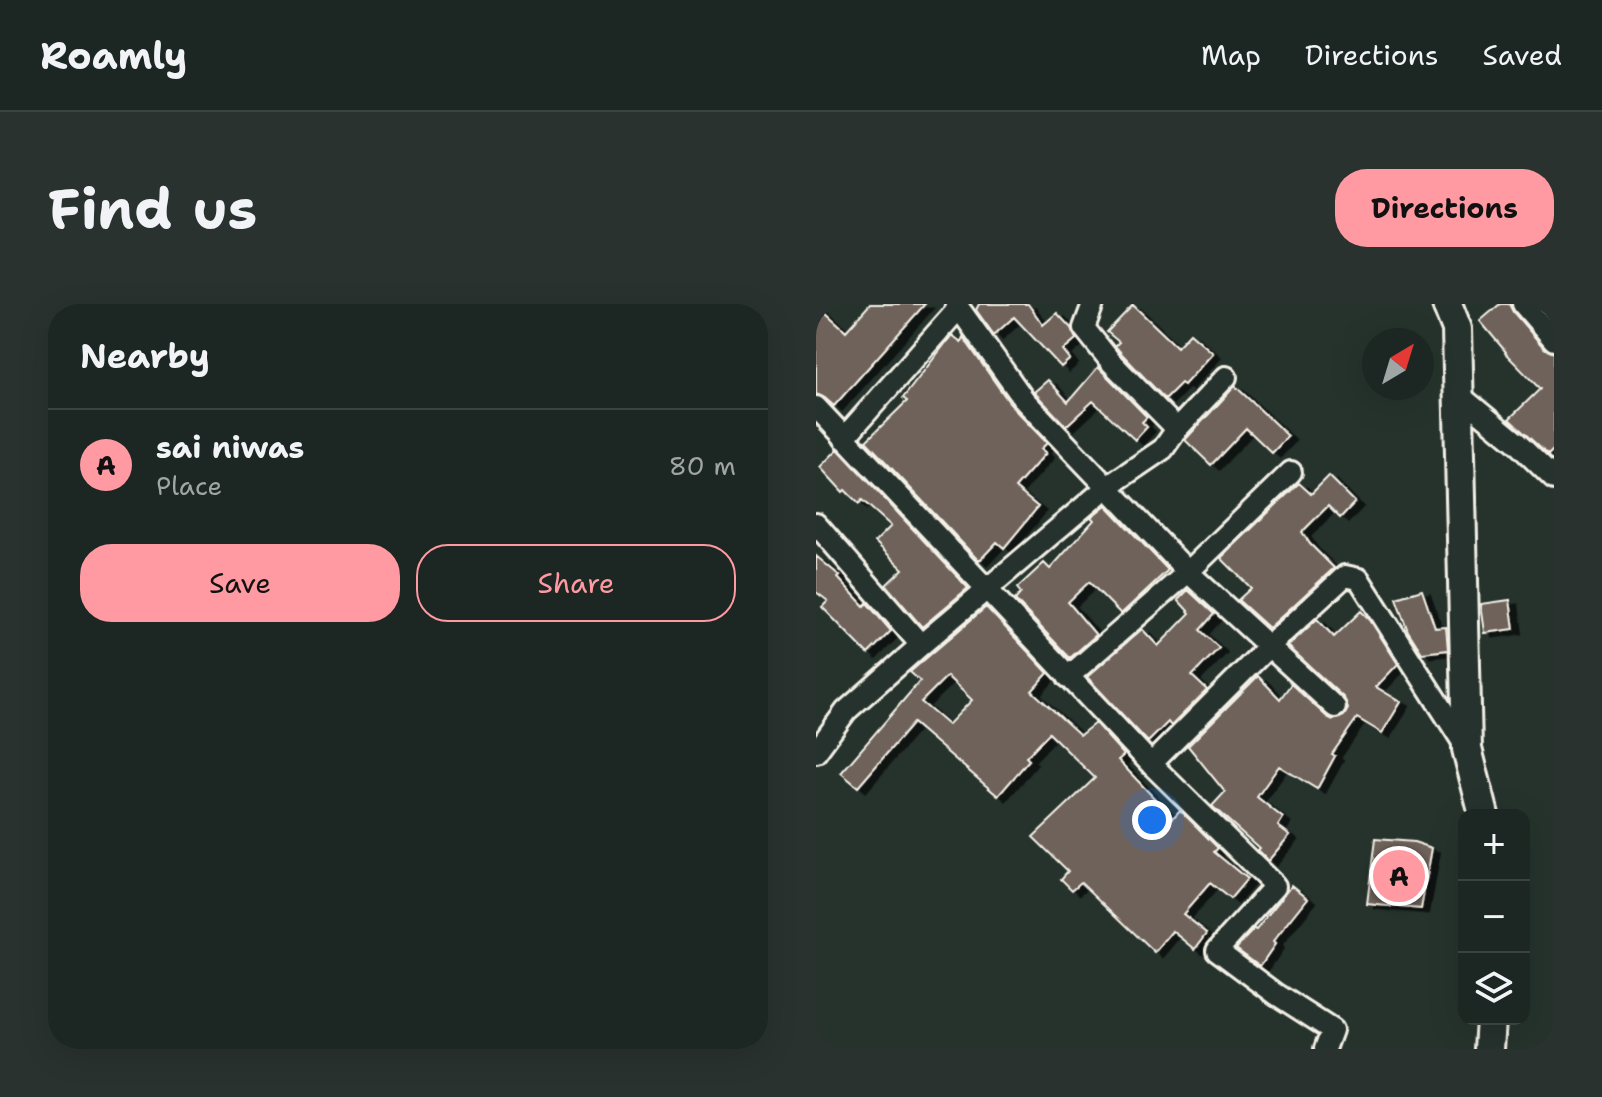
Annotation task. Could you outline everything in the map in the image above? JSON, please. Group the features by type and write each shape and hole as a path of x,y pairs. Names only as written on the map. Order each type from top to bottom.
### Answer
{"street":[{"path":"1093,304 1084,328 1112,363 1177,429"},
{"path":"1523,304 1554,340"},
{"path":"844,438 958,306 1025,401 1188,572 1335,707"},
{"path":"1453,312 1459,395 1467,749 1482,809"},
{"path":"816,752 846,711 985,589 1107,487 1163,449 1177,429 1226,377"},
{"path":"1459,395 1516,442 1554,479"},
{"path":"816,407 1151,764 1275,886 1217,950 1276,994 1332,1030 1325,1049"},
{"path":"1068,677 1188,572 1291,472"},
{"path":"818,530 921,645"},
{"path":"1151,764 1270,645 1345,576 1359,579 1467,749"},
{"path":"1489,1049 1491,1025"}],"building":[{"path":"816,304 846,331 870,304 925,304 834,406 816,394"},
{"path":"979,304 1028,304 1043,325 1057,313 1071,328 1076,339 1063,350 1070,359 1061,367 1014,317 994,335 976,310"},
{"path":"1500,304 1509,304 1544,348 1554,353 1554,449 1548,455 1509,419 1540,389 1505,353 1480,321"},
{"path":"1133,305 1177,347 1190,333 1213,353 1184,385 1181,383 1165,399 1115,346 1119,342 1107,332"},
{"path":"952,335 961,342 963,337 1014,409 1047,443 1041,449 1046,453 1015,488 1038,507 1004,548 997,542 979,561 866,441 907,401 903,398"},
{"path":"1098,367 1147,417 1142,422 1147,427 1135,440 1093,401 1066,426 1034,392 1048,380 1068,402"},
{"path":"1235,386 1288,436 1272,453 1246,428 1211,465 1185,440"},
{"path":"838,449 968,588 922,627 886,585 903,569 875,542 891,526 862,500 859,504 845,490 843,492 820,467"},
{"path":"1329,476 1355,502 1340,518 1328,506 1302,532 1334,568 1269,628 1238,600 1251,588 1221,558 1299,483 1311,494"},
{"path":"1106,505 1168,570 1121,614 1089,582 1068,602 1096,635 1070,658 1015,600 1021,593 1017,588 1044,563 1050,569 1094,520 1091,517"},
{"path":"816,556 840,576 838,578 864,606 867,603 891,631 868,654 822,607 828,601 816,592"},
{"path":"1188,590 1214,614 1200,630 1219,648 1192,676 1207,690 1171,726 1168,722 1148,742 1087,677 1142,629 1158,646 1190,613 1178,600"},
{"path":"1422,590 1435,628 1446,627 1448,650 1422,653 1408,631 1396,598"},
{"path":"1510,600 1514,629 1485,633 1481,604"},
{"path":"986,607 1048,673 1032,691 1080,735 1095,723 1124,755 1118,760 1173,818 1180,810 1218,848 1214,852 1247,879 1230,899 1210,883 1183,914 1207,933 1195,949 1173,931 1155,953 1081,882 1072,890 1061,879 1068,871 1033,837 1095,778 1049,733 1026,757 1029,760 998,796 913,723 858,787 841,773 920,681 910,672","holes":["947,676 972,700 948,725 921,702"]},
{"path":"1361,611 1398,664 1376,687 1401,702 1382,733 1357,718 1332,754 1335,756 1317,789 1279,766 1257,797 1283,818 1278,826 1290,835 1268,861 1257,850 1259,848 1212,806 1225,792 1188,746 1258,676 1280,699 1291,684 1327,717 1333,720 1344,716 1348,709 1344,698 1288,646 1317,619 1334,637"},
{"path":"1375,839 1414,842 1432,848 1421,909 1367,904"},
{"path":"1292,885 1308,898 1273,942 1275,944 1260,966 1236,948 1256,930"}],"place":[{"name":"sai niwas","path":"1399,876"}]}
